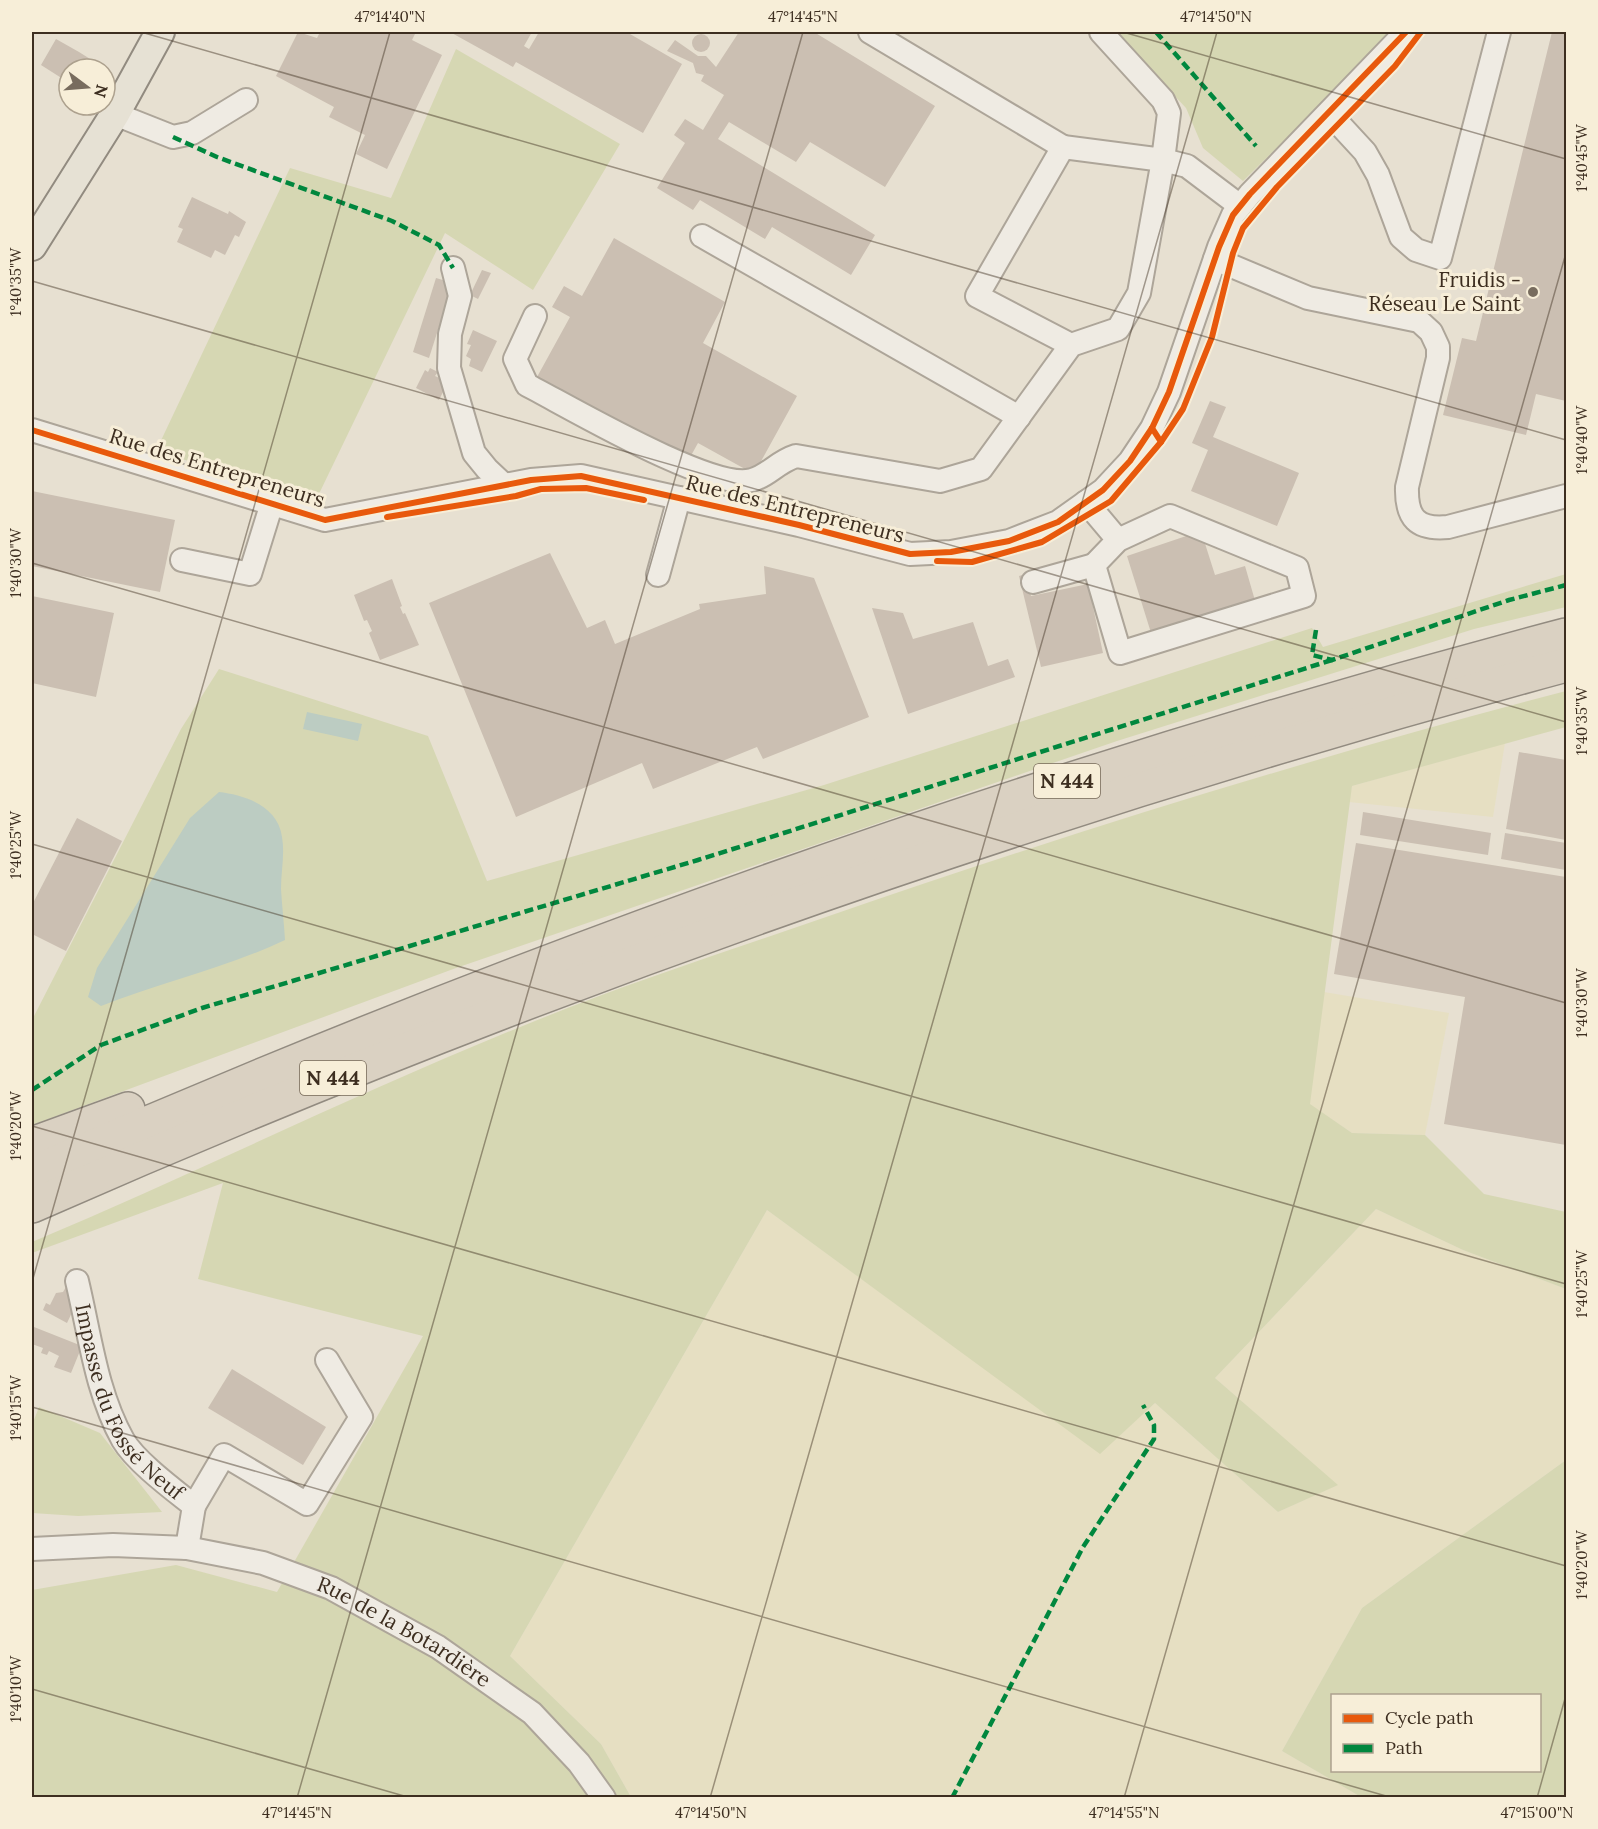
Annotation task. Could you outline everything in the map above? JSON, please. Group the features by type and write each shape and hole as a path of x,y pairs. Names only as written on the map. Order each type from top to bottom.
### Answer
{"highway":[{"name":"N 444","path":"32,1173 221,1092 575,952 858,850 1030,792 1282,714 1566,635"},
{"name":"N 444","path":"32,1206 372,1062 577,983 831,891 1190,773 1566,665"},
{"path":"32,1144 205,1081 221,1092"},
{"path":"32,1222 87,1196 92,1179"}],"main road":[{"path":"117,110 160,32"},
{"path":"32,246 113,117"}],"street":[{"path":"870,32 1063,147 1163,160 1187,166 1240,206"},
{"path":"536,316 515,359 527,385 681,465 731,480 751,481 763,476 780,461 796,456 940,481 981,469 1071,345 1118,329 1139,293 1163,160 1169,113 1163,100 1101,32"},
{"name":"Rue des Entrepreneurs","path":"32,430 325,520 504,485 581,476 910,554 951,552 1009,542 1058,522 1103,490 1130,461 1152,428 1176,374 1215,259 1233,215 1406,32"},
{"path":"1329,113 1365,152 1378,175 1401,237 1416,250 1440,258 1499,32"},
{"path":"117,115 173,137 192,133 246,100"},
{"path":"1063,147 977,296 1071,345"},
{"path":"702,236 1019,417"},
{"path":"1215,259 1308,298 1405,317 1427,327 1438,347 1438,358 1407,487 1410,513 1422,524 1436,528 1448,527 1566,496"},
{"path":"453,268 460,296 450,334 449,368 474,453 486,469 504,485"},
{"path":"658,575 679,498"},
{"path":"1086,502 1118,540"},
{"path":"182,560 250,574 272,503"},
{"path":"1033,582 1094,565 1118,540 1170,516 1298,568 1304,596 1120,653 1094,565"},
{"name":"Impasse du Fossé Neuf","path":"77,1281 101,1390 124,1442 163,1482 194,1506 187,1548"},
{"path":"194,1506 224,1455 307,1504 361,1417 327,1360"},
{"path":"32,1549 113,1545 159,1547"},
{"path":"32,1565 113,1557 159,1547"},
{"name":"Rue de la Botardière","path":"159,1547 187,1548 263,1563 297,1573 332,1588 438,1647 532,1713 579,1763 604,1797"}],"shaded area":[{"path":"307,712 362,724 358,741 303,729"},
{"path":"1505,743 1493,817 1349,802 1352,786"},
{"path":"219,792 249,799 259,804 274,817 279,826 283,843 281,889 285,940 240,959 101,1006 88,997 97,968 190,818"},
{"path":"1324,992 1449,1013 1425,1135 1352,1133 1309,1104"},
{"path":"1376,1209 1463,1250 1566,1289 1566,1460 1362,1608 1282,1751 1361,1797 631,1797 601,1744 510,1656 767,1210 1100,1453 1155,1403 1278,1512 1337,1485 1215,1378"}],"green space":[{"path":"1115,32 1395,32 1243,181 1203,148 1186,108"},
{"path":"456,49 620,144 533,290 445,233 316,500 156,451 290,168 391,198"},
{"path":"1566,574 1566,607 1474,629 1117,741 456,968 32,1125 32,1020 181,729 219,669 428,736 487,881 824,785 1312,628 1323,647"},
{"path":"1566,691 1566,727 1352,786 1310,1104 1352,1133 1425,1135 1484,1194 1566,1212 1566,1289 1463,1250 1376,1209 1215,1378 1338,1485 1278,1512 1155,1403 1100,1454 767,1210 510,1656 601,1744 631,1797 32,1797 32,1590 176,1565 277,1592 423,1336 198,1279 223,1183 32,1253 32,1242 472,1047 644,980 920,885 1196,796"},
{"path":"39,1407 100,1433 162,1512 78,1516 32,1513 32,1425"},
{"path":"1566,1460 1566,1797 1361,1797 1282,1751 1362,1608"}],"building":[{"path":"298,32 317,38 320,32 416,32 412,40 442,55 387,169 356,154 365,135 329,117 334,107 276,76"},
{"path":"450,32 532,32 524,46 529,49 539,32 631,32 630,34 682,64 643,133 516,62 513,67"},
{"path":"739,32 814,32 935,106 885,187 810,142 796,162 729,122 718,139 875,235 851,275 772,227 765,239 700,200 693,210 657,188 685,143 674,135 685,119 703,130 724,95 701,81 704,75 696,73 693,63 667,51 675,40 698,56 706,56 716,67"},
{"path":"1552,32 1566,32 1566,401 1536,394 1526,435 1443,415 1462,338 1476,341"},
{"path":"697,34 705,34 710,39 708,50 697,52 692,47 692,39"},
{"path":"56,39 87,57 57,57 57,75 41,65"},
{"path":"192,197 228,214 229,211 246,222 239,237 235,235 225,255 215,250 211,258 177,242 183,229 178,227"},
{"path":"614,238 725,302 703,343 797,396 754,474 698,443 688,461 537,377 570,317 552,307 564,286 582,296"},
{"path":"482,270 491,273 478,299 470,295"},
{"path":"436,278 453,283 429,358 413,352"},
{"path":"473,330 497,341 482,372 469,366 471,359 466,356 471,345 467,344"},
{"path":"430,368 438,372 435,376 448,382 439,400 416,388 425,370 428,372"},
{"path":"1210,401 1226,407 1213,437 1299,473 1277,526 1191,491 1208,450 1192,443"},
{"path":"32,491 175,520 160,592 32,566"},
{"path":"1201,531 1215,575 1245,566 1256,604 1152,636 1127,556"},
{"path":"550,553 587,628 605,620 615,644 700,609 699,604 766,594 764,566 814,578 869,717 763,759 757,747 653,789 642,763 516,817 429,603"},
{"path":"1026,574 1031,596 1088,584 1103,653 1041,667 1019,576"},
{"path":"392,579 402,606 400,607 419,645 380,660 369,633 372,631 367,620 364,621 354,595"},
{"path":"32,596 114,613 96,697 32,683"},
{"path":"872,608 903,613 913,639 973,622 988,666 1008,659 1015,677 908,714"},
{"path":"1519,752 1566,760 1566,840 1506,829"},
{"path":"1363,812 1491,833 1488,855 1360,835"},
{"path":"77,818 122,841 66,951 32,934 32,905"},
{"path":"1505,833 1566,843 1566,870 1501,859"},
{"path":"1356,843 1566,877 1566,1145 1444,1124 1465,997 1334,974"},
{"path":"66,1287 74,1291 69,1303 75,1306 67,1323 43,1310 46,1303 50,1305 56,1293 63,1292"},
{"path":"34,1327 82,1346 71,1373 54,1367 59,1356 49,1351 47,1355 41,1353 43,1348 32,1344"},
{"path":"232,1369 326,1427 303,1465 208,1408"}],"marked path":[{"path":"1156,32 1256,146"},
{"path":"173,137 217,157 392,221 439,245 453,268"},
{"path":"1316,630 1312,655 1332,660 1509,600 1566,585"},
{"path":"32,1090 101,1045 202,1008 698,860 1332,660"},
{"path":"952,1798 1083,1547 1154,1439 1154,1425 1143,1405"}],"cycle path":[{"path":"32,430 325,520 531,480 581,476 799,525 910,554 951,552 1009,541 1058,522 1103,490 1130,461 1152,428 1169,392 1219,247 1233,215 1250,194 1406,32"},
{"path":"1161,442 1183,409 1212,337 1233,253 1243,228 1277,187 1395,66 1421,32"},
{"path":"937,561 972,562 1042,542 1111,501 1161,442 1152,428"},
{"path":"387,517 516,496 541,489 586,488 644,500"}],"place":[{"name":"Fruidis - Réseau Le Saint","path":"1533,292"}]}
